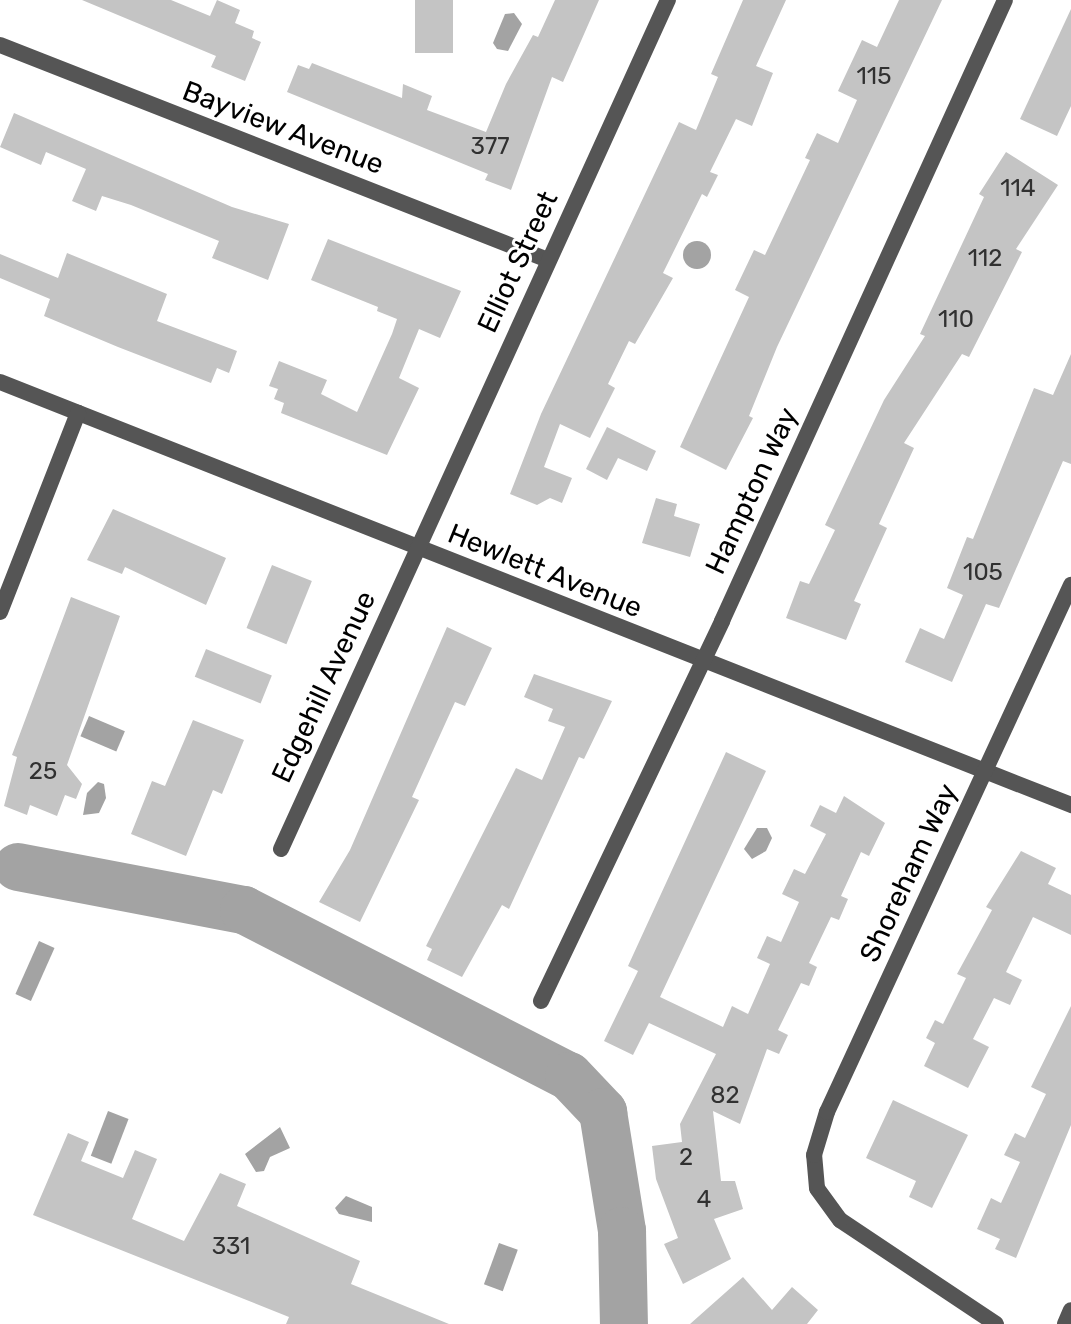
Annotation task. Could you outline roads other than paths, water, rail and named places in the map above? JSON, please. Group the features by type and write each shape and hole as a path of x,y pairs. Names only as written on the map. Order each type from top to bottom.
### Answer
{"street":[{"name":"Elliot Street","path":"416,547 668,0"},
{"name":"Hampton Way","path":"541,1001 701,662 1005,0"},
{"name":"Bayview Avenue","path":"0,45 548,260"},
{"name":"Hewlett Avenue","path":"0,382 701,662 1071,805"},
{"path":"0,612 78,413"},
{"name":"Edgehill Avenue","path":"281,849 416,547"},
{"name":"Shoreham Way","path":"996,1324 840,1220 817,1188 814,1155 827,1112 1071,585"},
{"path":"1065,1324 1071,1310"}],"waterway":[{"path":"18,867 244,910 569,1076 603,1112 622,1231 624,1324"}]}
